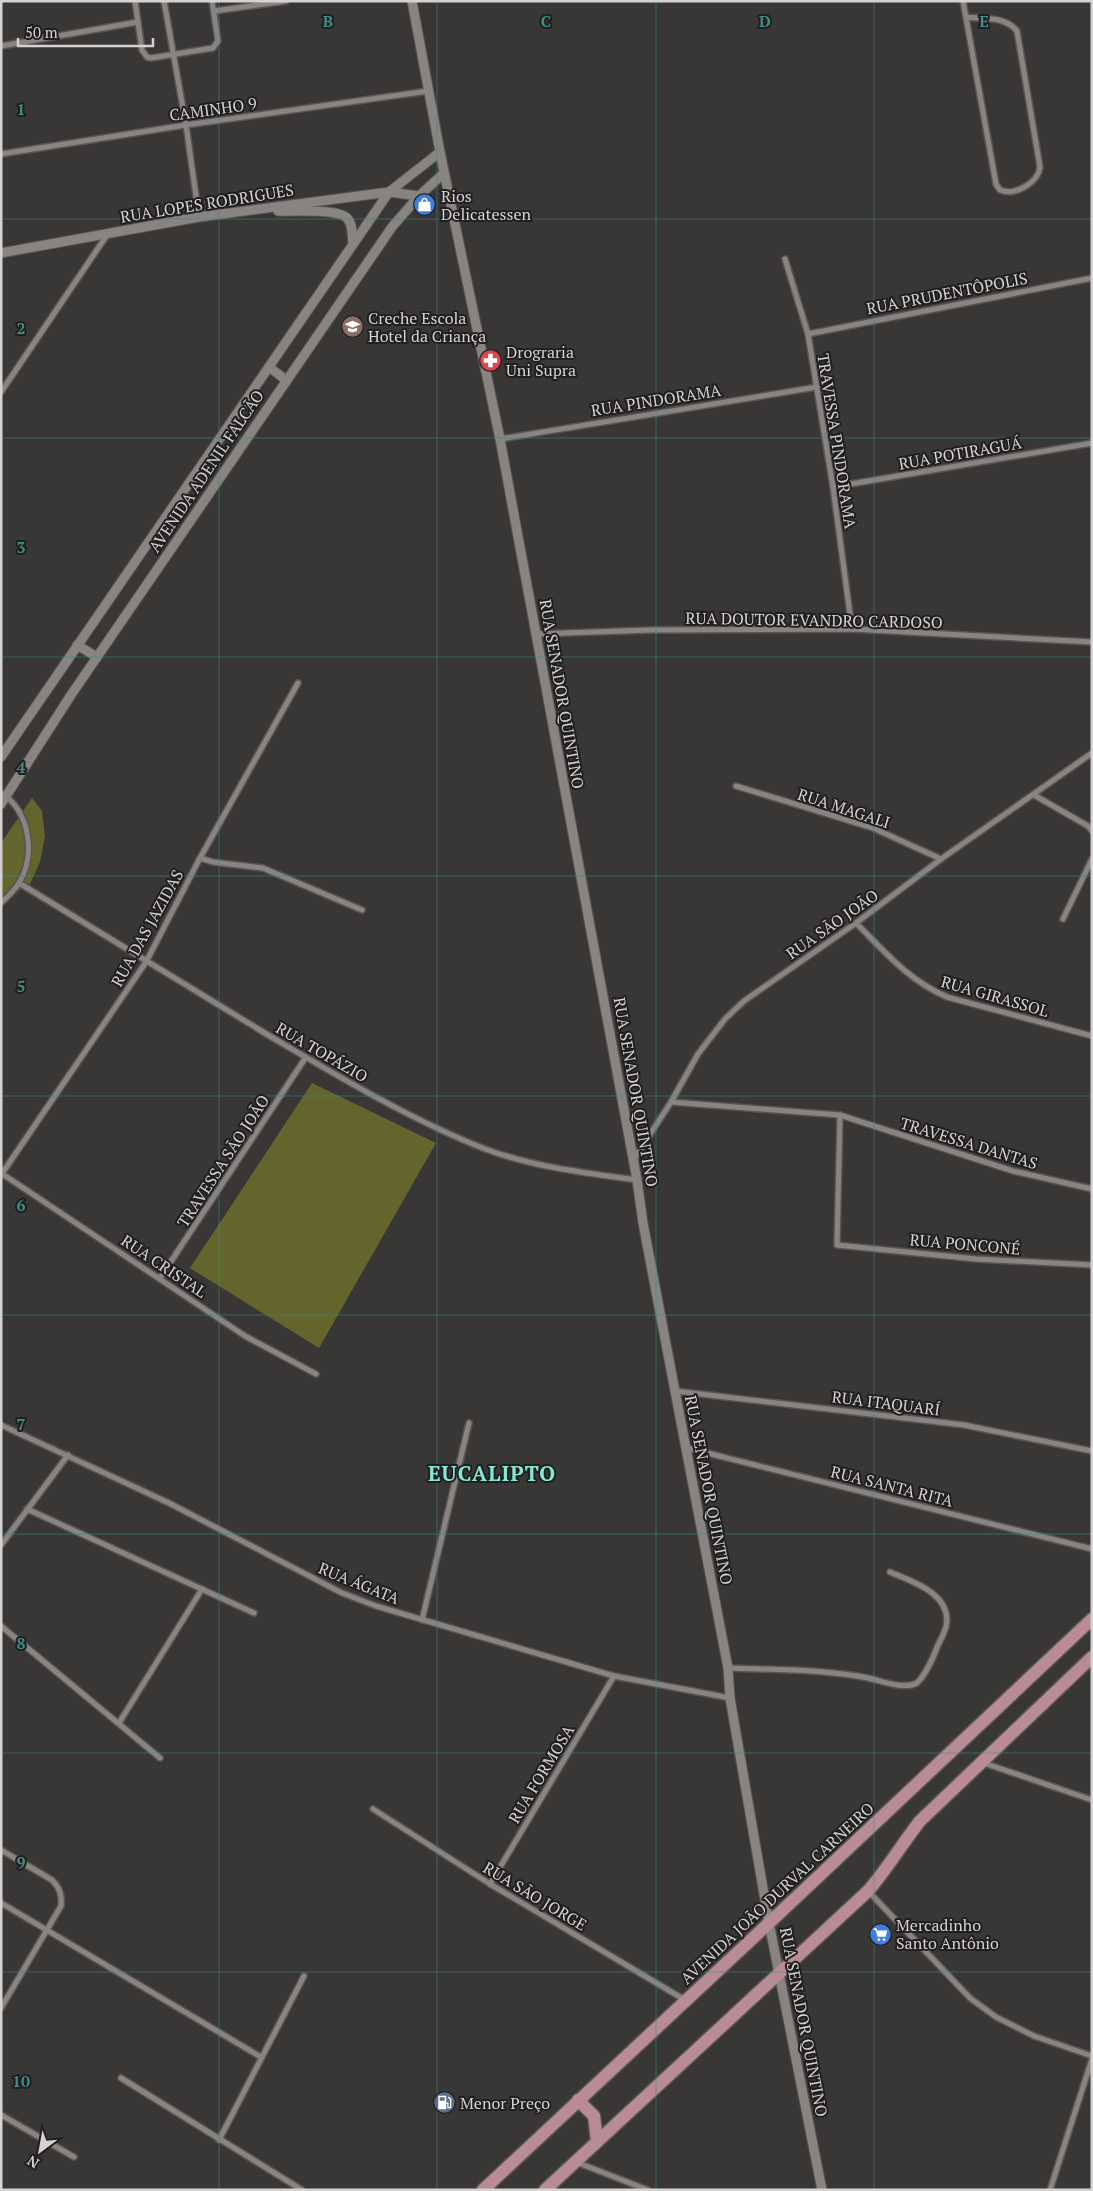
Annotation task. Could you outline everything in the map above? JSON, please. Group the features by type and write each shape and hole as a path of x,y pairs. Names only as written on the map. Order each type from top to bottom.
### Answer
{"main road":[{"name":"AVENIDA JOÃO DURVAL CARNEIRO","path":"483,2190 1092,1618"},
{"path":"546,2190 868,1891 891,1864 905,1840 920,1821 1092,1657"},
{"path":"578,2100 594,2116 597,2141"}],"street":[{"path":"135,1 142,50 147,57 174,57 213,48 218,41 212,1"},
{"path":"164,1 186,125 199,217"},
{"path":"214,11 286,1"},
{"name":"RUA SENADOR QUINTINO","path":"412,1 444,173 500,440 638,1180 643,1223 728,1668 730,1698 769,1923 822,2190"},
{"path":"963,1 996,184 1000,190 1008,192 1031,184 1040,167 1017,31 1007,22 966,17"},
{"path":"1,46 138,22"},
{"name":"CAMINHO 9","path":"1,154 186,125 428,91"},
{"name":"AVENIDA ADENIL FALCÃO","path":"1,757 389,192 440,152"},
{"name":"AVENIDA ADENIL FALCÃO","path":"1,903 19,883 28,862 29,838 21,815 3,798 286,380 392,228 419,196 444,173"},
{"name":"RUA LOPES RODRIGUES","path":"1,253 199,217 389,192 419,196"},
{"path":"248,211 329,212 342,214 350,224 353,244"},
{"path":"1,392 107,234"},
{"name":"TRAVESSA PINDORAMA","path":"785,259 808,334 833,487 852,630"},
{"name":"RUA PRUDENTÔPOLIS","path":"808,334 1092,278"},
{"path":"268,367 286,380"},
{"name":"RUA PINDORAMA","path":"500,440 816,387"},
{"name":"RUA POTIRAGUÁ","path":"833,487 1092,443"},
{"name":"RUA DOUTOR EVANDRO CARDOSO","path":"536,634 651,630 852,630 1092,642"},
{"path":"77,645 97,657"},
{"name":"RUA DAS JAZIDAS","path":"2,1174 146,962 200,858 298,683"},
{"name":"RUA SÃO JOÃO","path":"634,1160 671,1102 698,1054 725,1019 737,1007 856,923 941,859 1092,753"},
{"name":"RUA MAGALI","path":"736,786 873,828 941,859"},
{"path":"1034,795 1088,826 1092,831"},
{"path":"200,858 213,862 263,868 362,910"},
{"path":"1063,919 1092,859"},
{"name":"RUA TOPÁZIO","path":"19,883 146,962 390,1106 486,1149 559,1169 638,1180"},
{"name":"RUA GIRASSOL","path":"856,923 907,974 926,988 947,997 1092,1036"},
{"name":"TRAVESSA SÃO JOÃO","path":"160,1278 306,1057"},
{"name":"TRAVESSA DANTAS","path":"671,1102 790,1110 840,1116 1012,1171 1092,1189"},
{"name":"RUA PONCONÉ","path":"840,1116 837,1245 976,1259 1092,1265"},
{"name":"RUA CRISTAL","path":"2,1174 246,1336 316,1374"},
{"name":"RUA ITAQUARÍ","path":"675,1391 964,1425 1092,1451"},
{"path":"422,1620 469,1423"},
{"name":"RUA ÁGATA","path":"1,1425 169,1504 342,1593 422,1620 614,1676 730,1698"},
{"name":"RUA SANTA RITA","path":"687,1448 1092,1549"},
{"path":"1,1545 68,1455"},
{"path":"27,1509 254,1613"},
{"path":"728,1668 838,1672 897,1684 912,1685 917,1682 935,1653 946,1626 945,1611 940,1601 924,1586 890,1572"},
{"path":"119,1723 202,1589"},
{"path":"1,1626 160,1758"},
{"name":"RUA FORMOSA","path":"490,1884 614,1676"},
{"path":"981,1762 1092,1800"},
{"name":"RUA SÃO JORGE","path":"373,1809 490,1884 686,2000"},
{"path":"1,1850 52,1880 58,1886 62,1898 61,1906 1,2008"},
{"path":"868,1891 970,1998 996,2017 1034,2036 1092,2057 1050,2190"},
{"path":"1,1903 260,2057"},
{"path":"219,2140 260,2057 304,1976"},
{"path":"120,2078 302,2190"},
{"path":"1,2115 74,2157"},
{"path":"576,2162 648,2190"}],"shaded area":[{"path":"32,798 42,811 45,836 40,862 30,884 1,901 1,843"},
{"path":"312,1083 436,1143 319,1348 190,1268"}],"place":[{"name":"Rios Delicatessen","path":"425,205"},
{"name":"Creche Escola Hotel da Criança","path":"352,327"},
{"name":"Drograria Uni Supra","path":"490,361"},
{"name":"Mercadinho Santo Antônio","path":"880,1934"},
{"name":"Menor Preço","path":"444,2103"}],"district":[{"name":"EUCALIPTO","path":"492,1473"}]}
